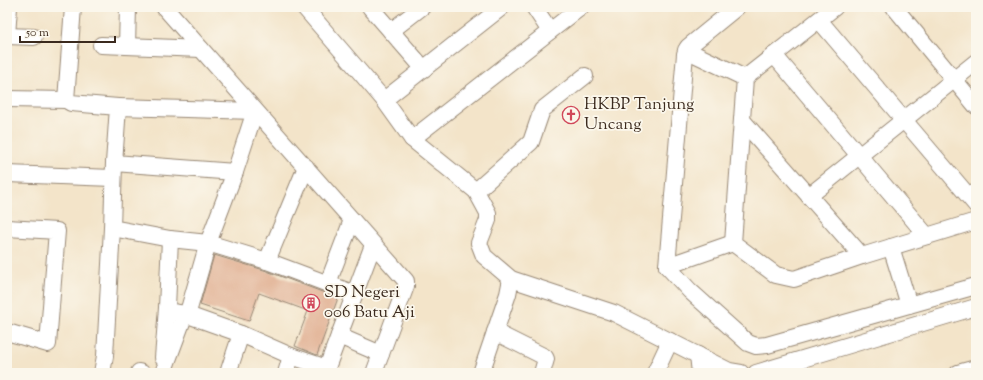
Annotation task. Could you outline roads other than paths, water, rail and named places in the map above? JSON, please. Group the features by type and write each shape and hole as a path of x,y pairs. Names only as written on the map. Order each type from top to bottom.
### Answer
{"street":[{"path":"8,7 7,36 34,37"},
{"path":"66,100 73,7"},
{"path":"127,46 128,7"},
{"path":"164,7 406,281 406,286 374,373"},
{"path":"304,7 384,100 412,139 476,191 488,213 488,220 479,243 484,256 511,278 614,313 728,371 741,373"},
{"path":"370,7 424,69"},
{"path":"391,31 422,7"},
{"path":"384,100 502,7"},
{"path":"534,7 550,31"},
{"path":"412,139 581,7"},
{"path":"738,7 686,50 667,266 690,291 742,338 748,343 756,346 767,345 976,286"},
{"path":"733,243 745,78 835,7"},
{"path":"894,7 976,106"},
{"path":"819,20 976,205"},
{"path":"101,45 201,49"},
{"path":"686,50 745,78"},
{"path":"774,55 858,157 927,236"},
{"path":"810,196 976,62"},
{"path":"476,191 531,142 542,110 585,76"},
{"path":"7,99 66,100 70,103 118,107 255,111"},
{"path":"102,373 105,356 112,228 113,171 118,107"},
{"path":"163,373 185,314 189,309 208,244 235,172 255,111"},
{"path":"742,120 862,256"},
{"path":"267,261 306,167"},
{"path":"7,174 113,171 235,172"},
{"path":"328,283 352,220"},
{"path":"733,243 776,274 794,279 862,256 976,221"},
{"path":"7,228 57,230 48,344 7,332"},
{"path":"112,228 170,239 208,244 267,261 354,294"},
{"path":"163,373 170,239"},
{"path":"667,266 733,243"},
{"path":"167,308 172,312 185,314 241,334 326,370 373,245"},
{"path":"891,247 909,305"},
{"path":"481,373 508,294 511,278"},
{"path":"760,372 976,307"},
{"path":"495,332 545,357 546,359 542,373"},
{"path":"228,373 241,334"},
{"path":"339,336 381,354"},
{"path":"655,373 670,341"},
{"path":"698,355 700,373"},
{"path":"286,373 291,356"},
{"path":"958,373 976,368"}],"place":[{"name":"HKBP Tanjung Uncang","path":"571,115"},
{"name":"SD Negeri 006 Batu Aji","path":"311,303"}]}
